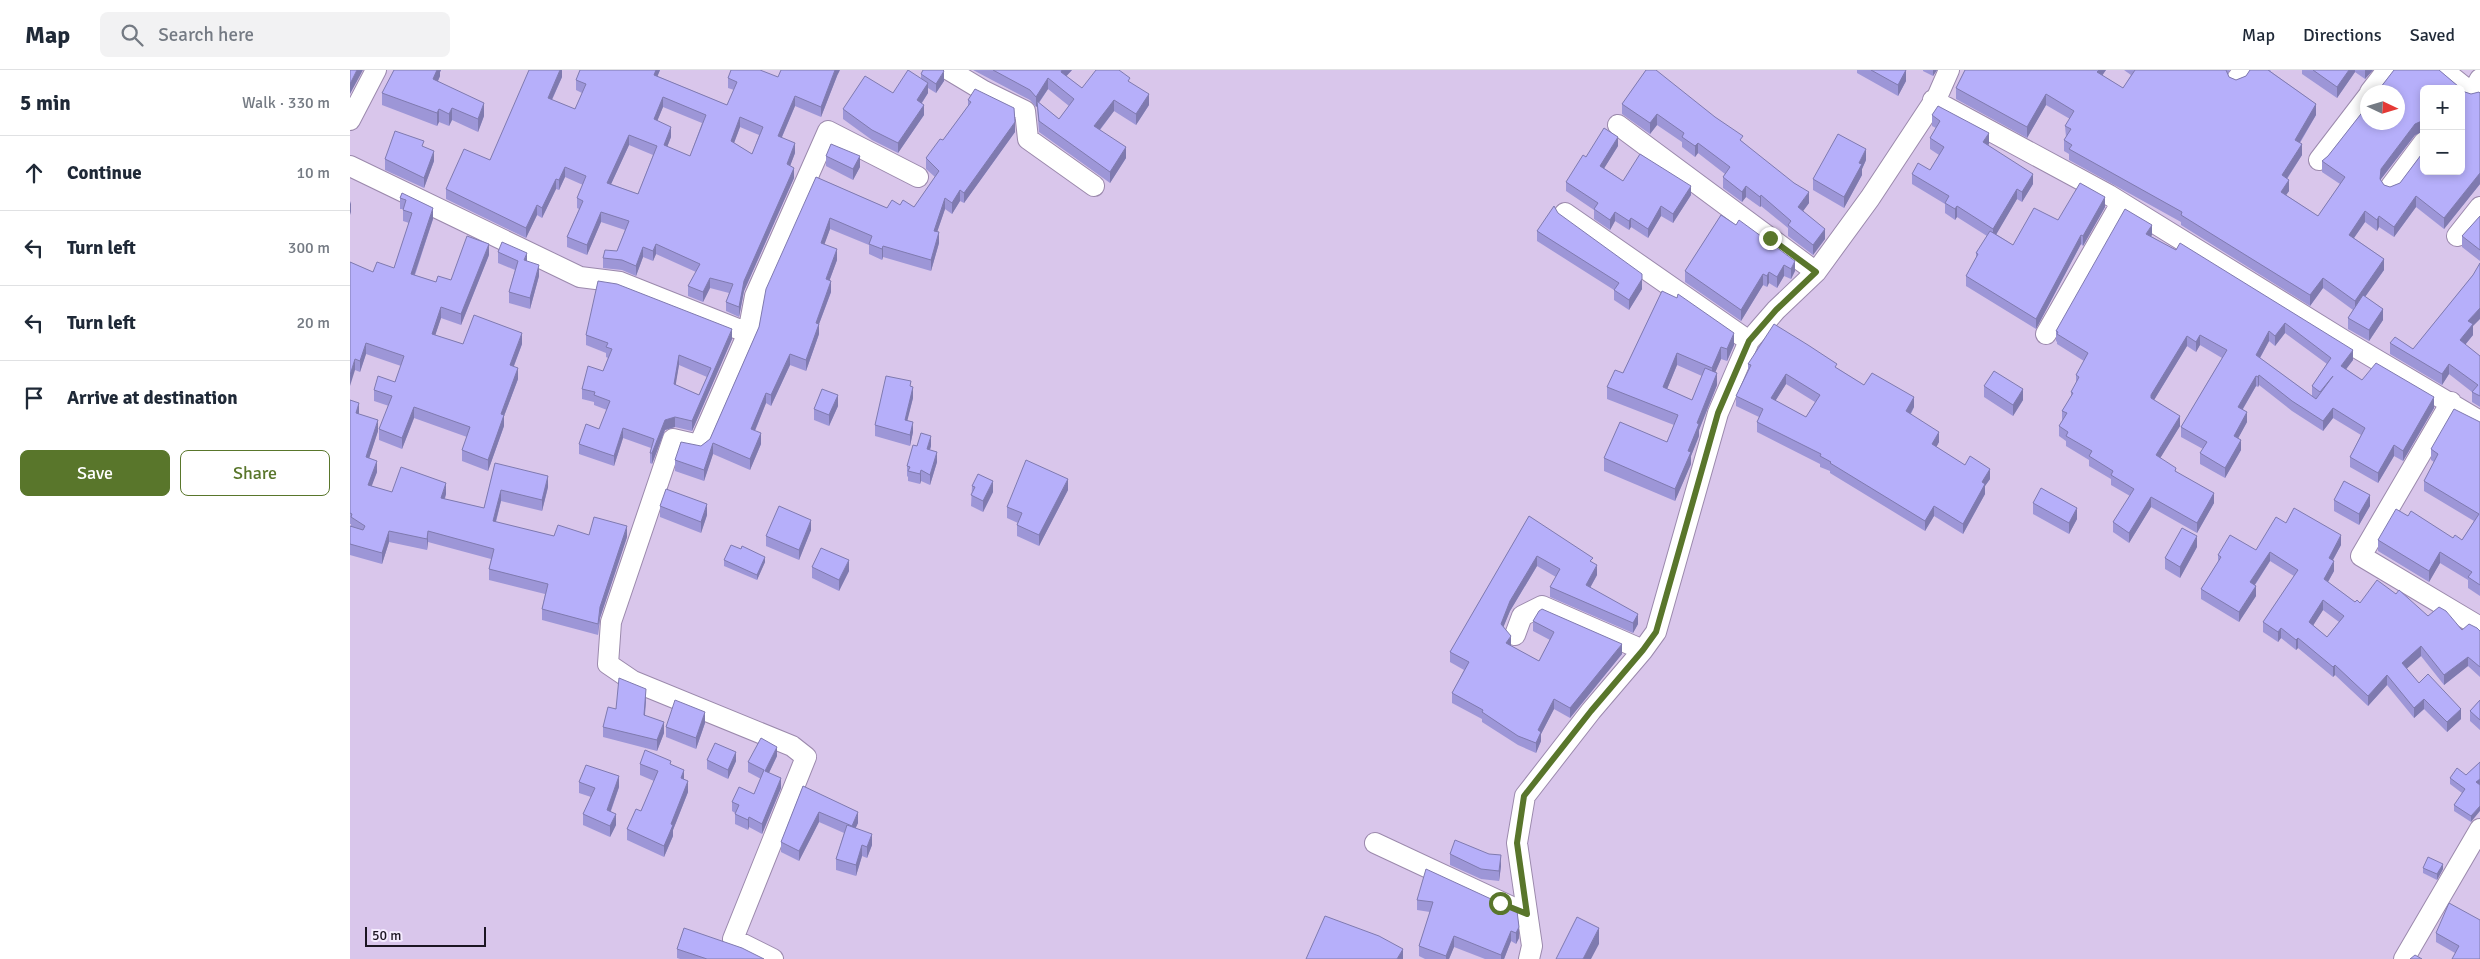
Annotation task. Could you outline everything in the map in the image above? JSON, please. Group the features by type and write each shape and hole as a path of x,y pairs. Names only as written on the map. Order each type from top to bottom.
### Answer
{"street":[{"path":"350,120 376,70"},
{"path":"949,70 984,91 1025,111 1028,139 1094,186"},
{"path":"1529,959 1532,946 1517,843 1524,796 1656,632 1718,413 1749,341 1776,310 1816,272 1870,198 1933,100 1949,70"},
{"path":"2375,85 2387,70"},
{"path":"2443,70 2471,89"},
{"path":"1933,100 2121,203 2353,346 2452,402 2480,421"},
{"path":"2319,160 2360,106"},
{"path":"1618,125 1816,272"},
{"path":"773,959 733,939 806,757 792,746 634,681 608,664 611,622 673,439 699,445 748,333 755,296 828,131 918,177"},
{"path":"2391,186 2420,147"},
{"path":"350,166 580,277 620,282 748,333"},
{"path":"2046,334 2121,203"},
{"path":"2457,236 2480,207"},
{"path":"1565,212 1749,341"},
{"path":"2452,402 2361,556 2480,627"},
{"path":"1515,635 1522,616 1542,606 1643,650"},
{"path":"2404,959 2480,829"},
{"path":"1375,842 1527,914"}],"building":[{"path":"350,70 357,70 350,84"},
{"path":"394,70 437,70 433,79 484,103 478,119 452,108 449,114 439,109 437,113 382,93"},
{"path":"529,70 560,70 548,98 575,109 586,84 576,80 580,70 656,70 654,75 727,105 737,82 728,78 731,70 760,70 778,77 781,70 835,70 821,107 795,96 778,136 795,143 787,164 794,168 744,281 739,307 726,302 733,284 710,278 703,292 688,286 700,264 656,244 653,251 643,247 636,266 622,260 603,258 605,250 617,251 629,221 601,212 587,245 567,237 583,201 577,198 586,176 565,167 559,180 556,179 542,208 537,205 526,228 446,189 464,149 490,160","holes":["663,97 706,115 690,156 664,145 671,127 654,119","740,117 763,127 752,154 731,141","629,135 657,146 638,194 607,183"]},
{"path":"908,70 928,83 917,100 924,105 898,143 872,130 843,109 865,76 893,93"},
{"path":"923,70 944,71 936,84 921,74"},
{"path":"993,70 1062,70 1061,72 1082,88 1096,70 1119,70 1130,78 1128,81 1149,94 1136,114 1114,100 1094,126 1126,147 1110,172 1039,121 1037,101 1059,119 1074,99 1048,78 1036,97 1030,90"},
{"path":"1646,70 1656,70 1715,117 1743,136 1740,140 1794,183 1809,192 1798,207 1825,229 1813,245 1788,225 1791,221 1761,195 1760,197 1746,186 1742,192 1723,177 1730,167 1698,143 1695,146 1682,137 1684,133 1657,114 1650,123 1622,104"},
{"path":"1871,70 1906,70 1898,85"},
{"path":"1965,70 2099,70 2097,72 2123,88 2135,70 2226,70 2229,77 2236,80 2246,76 2250,70 2268,70 2316,104 2295,140 2302,144 2282,175 2289,180 2281,192 2318,216 2345,177 2322,161 2360,115 2360,130 2405,130 2405,85 2382,85 2394,70 2439,70 2457,85 2420,85 2420,122 2415,124 2381,169 2380,179 2384,185 2390,187 2400,183 2420,156 2420,175 2465,175 2465,92 2471,94 2480,93 2480,173 2444,218 2416,196 2394,227 2379,216 2377,220 2365,211 2349,235 2384,259 2355,301 2323,278 2310,295 2181,215 2182,212 2069,149 2072,145 2064,140 2071,129 2065,126 2074,111 2046,94 2027,127 1956,88"},
{"path":"2313,70 2349,70 2337,87"},
{"path":"975,89 1014,108 1015,122 964,193 960,190 952,203 945,198 934,231 939,232 931,260 883,246 882,249 869,244 872,236 830,218 821,243 837,249 826,279 831,281 816,323 819,324 806,360 790,354 771,395 766,393 751,429 761,433 750,459 713,443 704,470 675,460 681,442 701,446 710,439 759,327 766,289 816,177 887,208 892,200 900,205 903,200 914,207 939,171 926,158 940,139 943,140 971,102 968,100"},
{"path":"1938,106 1989,133 1983,142 2033,174 2022,192 2017,189 1993,229 1957,206 1955,209 1945,203 1949,196 1912,174 1918,163 1930,170 1944,147 1930,138 1940,121 1932,115"},
{"path":"1604,128 1618,137 1600,166 1623,181 1640,154 1691,186 1673,214 1661,206 1648,229 1631,218 1629,221 1615,212 1610,220 1594,209 1598,203 1566,182 1583,155 1586,157"},
{"path":"395,131 424,141 422,146 434,151 424,178 385,159"},
{"path":"1838,134 1866,149 1859,163 1862,164 1844,197 1813,179"},
{"path":"831,144 860,156 853,169 826,156"},
{"path":"2080,183 2105,197 2083,236 2081,235 2036,319 1966,276 1978,254 1976,253 1990,231 2013,245 2034,208 2058,220"},
{"path":"402,193 433,208 411,274 436,282 438,276 451,280 467,236 489,244 461,314 441,307 432,334 463,344 474,315 522,333 510,365 518,368 501,414 504,415 488,460 462,450 470,427 414,407 402,438 379,429 392,396 374,390 378,376 395,382 404,356 366,343 360,361 355,359 350,375 350,262 373,272 377,262 394,268 412,213 403,210 406,200 400,198"},
{"path":"1554,206 1558,213 1642,274 1642,279 1629,300 1614,290 1619,283 1537,231"},
{"path":"2125,209 2152,225 2146,234 2176,250 2180,243 2353,350 2341,366 2362,380 2376,363 2434,397 2403,451 2394,445 2378,473 2350,457 2365,428 2333,408 2323,421 2292,401 2259,375 2258,377 2256,376 2238,407 2247,412 2234,436 2241,440 2225,468 2200,453 2207,442 2181,427 2227,350 2200,335 2196,342 2187,336 2151,395 2151,398 2180,416 2156,455 2176,468 2175,471 2214,493 2197,523 2151,497 2129,533 2113,522 2134,489 2111,475 2113,471 2089,456 2092,451 2066,436 2068,432 2059,426 2067,413 2062,411 2073,393 2071,392 2079,377 2076,375 2088,353 2057,334 2058,332 2056,331","holes":["2285,323 2331,358 2312,386 2320,392 2333,376 2316,399 2256,355 2269,331 2275,336"]},
{"path":"1721,215 1736,225 1739,220 1795,261 1791,269 1784,265 1777,277 1769,272 1767,276 1763,274 1741,310 1685,271"},
{"path":"2480,216 2480,250 2462,236"},
{"path":"502,242 527,253 524,260 539,265 530,298 509,292 518,261 498,252"},
{"path":"2480,263 2480,308 2468,321 2473,324 2460,340 2480,356 2480,396 2472,392 2478,385 2449,364 2442,374 2390,343 2395,337 2413,349 2473,275"},
{"path":"598,281 617,284 732,329 692,421 675,417 665,420 652,453 650,453 654,439 623,428 614,456 579,444 586,424 599,429 610,401 594,395 595,392 582,389 588,366 603,371 612,349 606,347 608,343 586,335","holes":["679,355 711,368 699,395 674,384"]},
{"path":"1662,291 1677,298 1678,294 1734,333 1727,349 1721,347 1712,368 1677,353 1663,387 1692,400 1705,368 1717,373 1697,423 1699,424 1688,451 1691,452 1675,489 1604,458 1620,422 1667,442 1678,415 1607,387 1615,370 1623,373"},
{"path":"2363,295 2383,309 2369,330 2348,318"},
{"path":"1774,324 1837,364 1835,367 1864,385 1872,373 1914,397 1906,411 1939,432 1932,444 1965,465 1970,456 1990,469 1982,482 1985,484 1963,524 1934,506 1925,521 1830,463 1820,456 1821,454 1757,422 1763,409 1736,396 1751,365 1748,364","holes":["1786,374 1820,395 1806,417 1771,398"]},
{"path":"1994,371 2023,389 2013,405 1984,386"},
{"path":"886,376 911,381 910,386 913,387 905,420 913,422 910,435 875,425"},
{"path":"822,389 838,395 829,415 814,409"},
{"path":"350,400 359,403 356,413 378,420 366,457 377,461 368,485 392,492 401,467 446,483 441,498 484,508 495,463 548,476 542,500 501,490 493,521 554,536 558,525 589,535 594,517 627,526 600,607 598,624 542,609 548,584 489,569 494,549 428,531 427,539 389,531 382,553 350,544 350,526 363,530 365,526 351,517 352,514 350,513"},
{"path":"2454,409 2480,422 2480,585 2468,577 2472,572 2440,552 2429,571 2378,540 2396,509 2408,516 2411,511 2453,538 2455,535 2462,540 2479,514 2424,481 2438,454 2431,449"},
{"path":"921,433 931,436 927,449 937,452 930,475 921,470 920,474 908,471 910,467 907,466 913,445 917,446"},
{"path":"1026,460 1068,479 1039,535 1017,525 1022,513 1007,507"},
{"path":"978,474 993,481 983,501 971,495 975,487 972,486"},
{"path":"2344,481 2370,495 2359,514 2334,500"},
{"path":"2041,488 2077,508 2069,523 2033,503"},
{"path":"666,489 707,504 701,522 660,506"},
{"path":"779,506 811,520 799,550 766,536"},
{"path":"2294,508 2341,535 2329,558 2334,561 2324,579 2355,602 2357,600 2360,603 2377,580 2396,594 2399,590 2428,616 2439,607 2446,611 2462,630 2469,624 2480,631 2480,667 2468,657 2444,675 2421,646 2402,663 2419,683 2428,674 2461,709 2447,722 2424,699 2414,708 2387,675 2368,696 2335,665 2333,667 2298,638 2296,640 2281,628 2278,632 2263,622 2298,570 2270,552 2250,582 2256,586 2239,612 2201,589 2221,557 2218,555 2230,535 2256,550 2276,517 2286,523","holes":["2323,600 2344,616 2327,637 2309,622"]},
{"path":"1529,516 1593,558 1590,561 1597,565 1586,585 1638,614 1633,623 1550,587 1560,569 1537,556 1510,601 1501,624 1511,636 1506,643 1539,661 1554,632 1533,621 1542,609 1622,644 1570,708 1554,699 1538,730 1541,732 1536,743 1518,736 1482,712 1483,710 1452,693 1469,662 1450,652"},
{"path":"2182,528 2197,536 2180,567 2165,558"},
{"path":"731,545 741,549 742,546 765,557 757,575 724,560"},
{"path":"821,548 849,560 839,580 812,567"},
{"path":"619,678 646,689 644,715 664,722 657,740 603,727 608,707 616,709"},
{"path":"675,700 705,712 696,738 666,727"},
{"path":"2480,700 2480,720 2470,711"},
{"path":"761,738 777,747 765,771 781,778 762,824 749,817 748,820 735,814 739,805 732,802 739,787 754,794 764,770 748,762"},
{"path":"715,743 736,752 728,770 707,760"},
{"path":"645,750 671,761 670,764 684,770 681,778 688,781 664,846 627,829 636,809 641,811 658,771 640,764"},
{"path":"2480,762 2480,779 2476,782 2480,785 2480,806 2471,816 2454,805 2465,789 2450,778 2457,768 2466,775"},
{"path":"586,765 619,776 607,810 616,814 610,826 583,814 595,788 579,782"},
{"path":"803,786 858,812 852,826 819,812 799,851 781,842"},
{"path":"847,825 872,834 867,847 862,845 856,865 836,859"},
{"path":"1455,840 1489,854 1501,855 1499,871 1481,869 1450,854"},
{"path":"2428,857 2443,864 2437,874 2423,868"},
{"path":"1426,869 1517,911 1519,927 1516,933 1511,931 1501,955 1454,936 1446,956 1419,946 1433,902 1417,900"},
{"path":"2449,903 2480,920 2480,959 2452,959 2459,946 2436,933"},
{"path":"1325,916 1379,936 1403,949 1397,959 1306,959"},
{"path":"1577,917 1599,928 1583,959 1556,959"},
{"path":"684,928 742,948 764,959 707,959 677,949"},
{"path":"2415,955 2422,959 2410,959"}],"route":[{"path":"1500,903 1527,914 1517,843 1524,796 1546,766 1656,632 1678,546 1718,413 1749,341 1776,310 1816,272 1770,238"}]}
